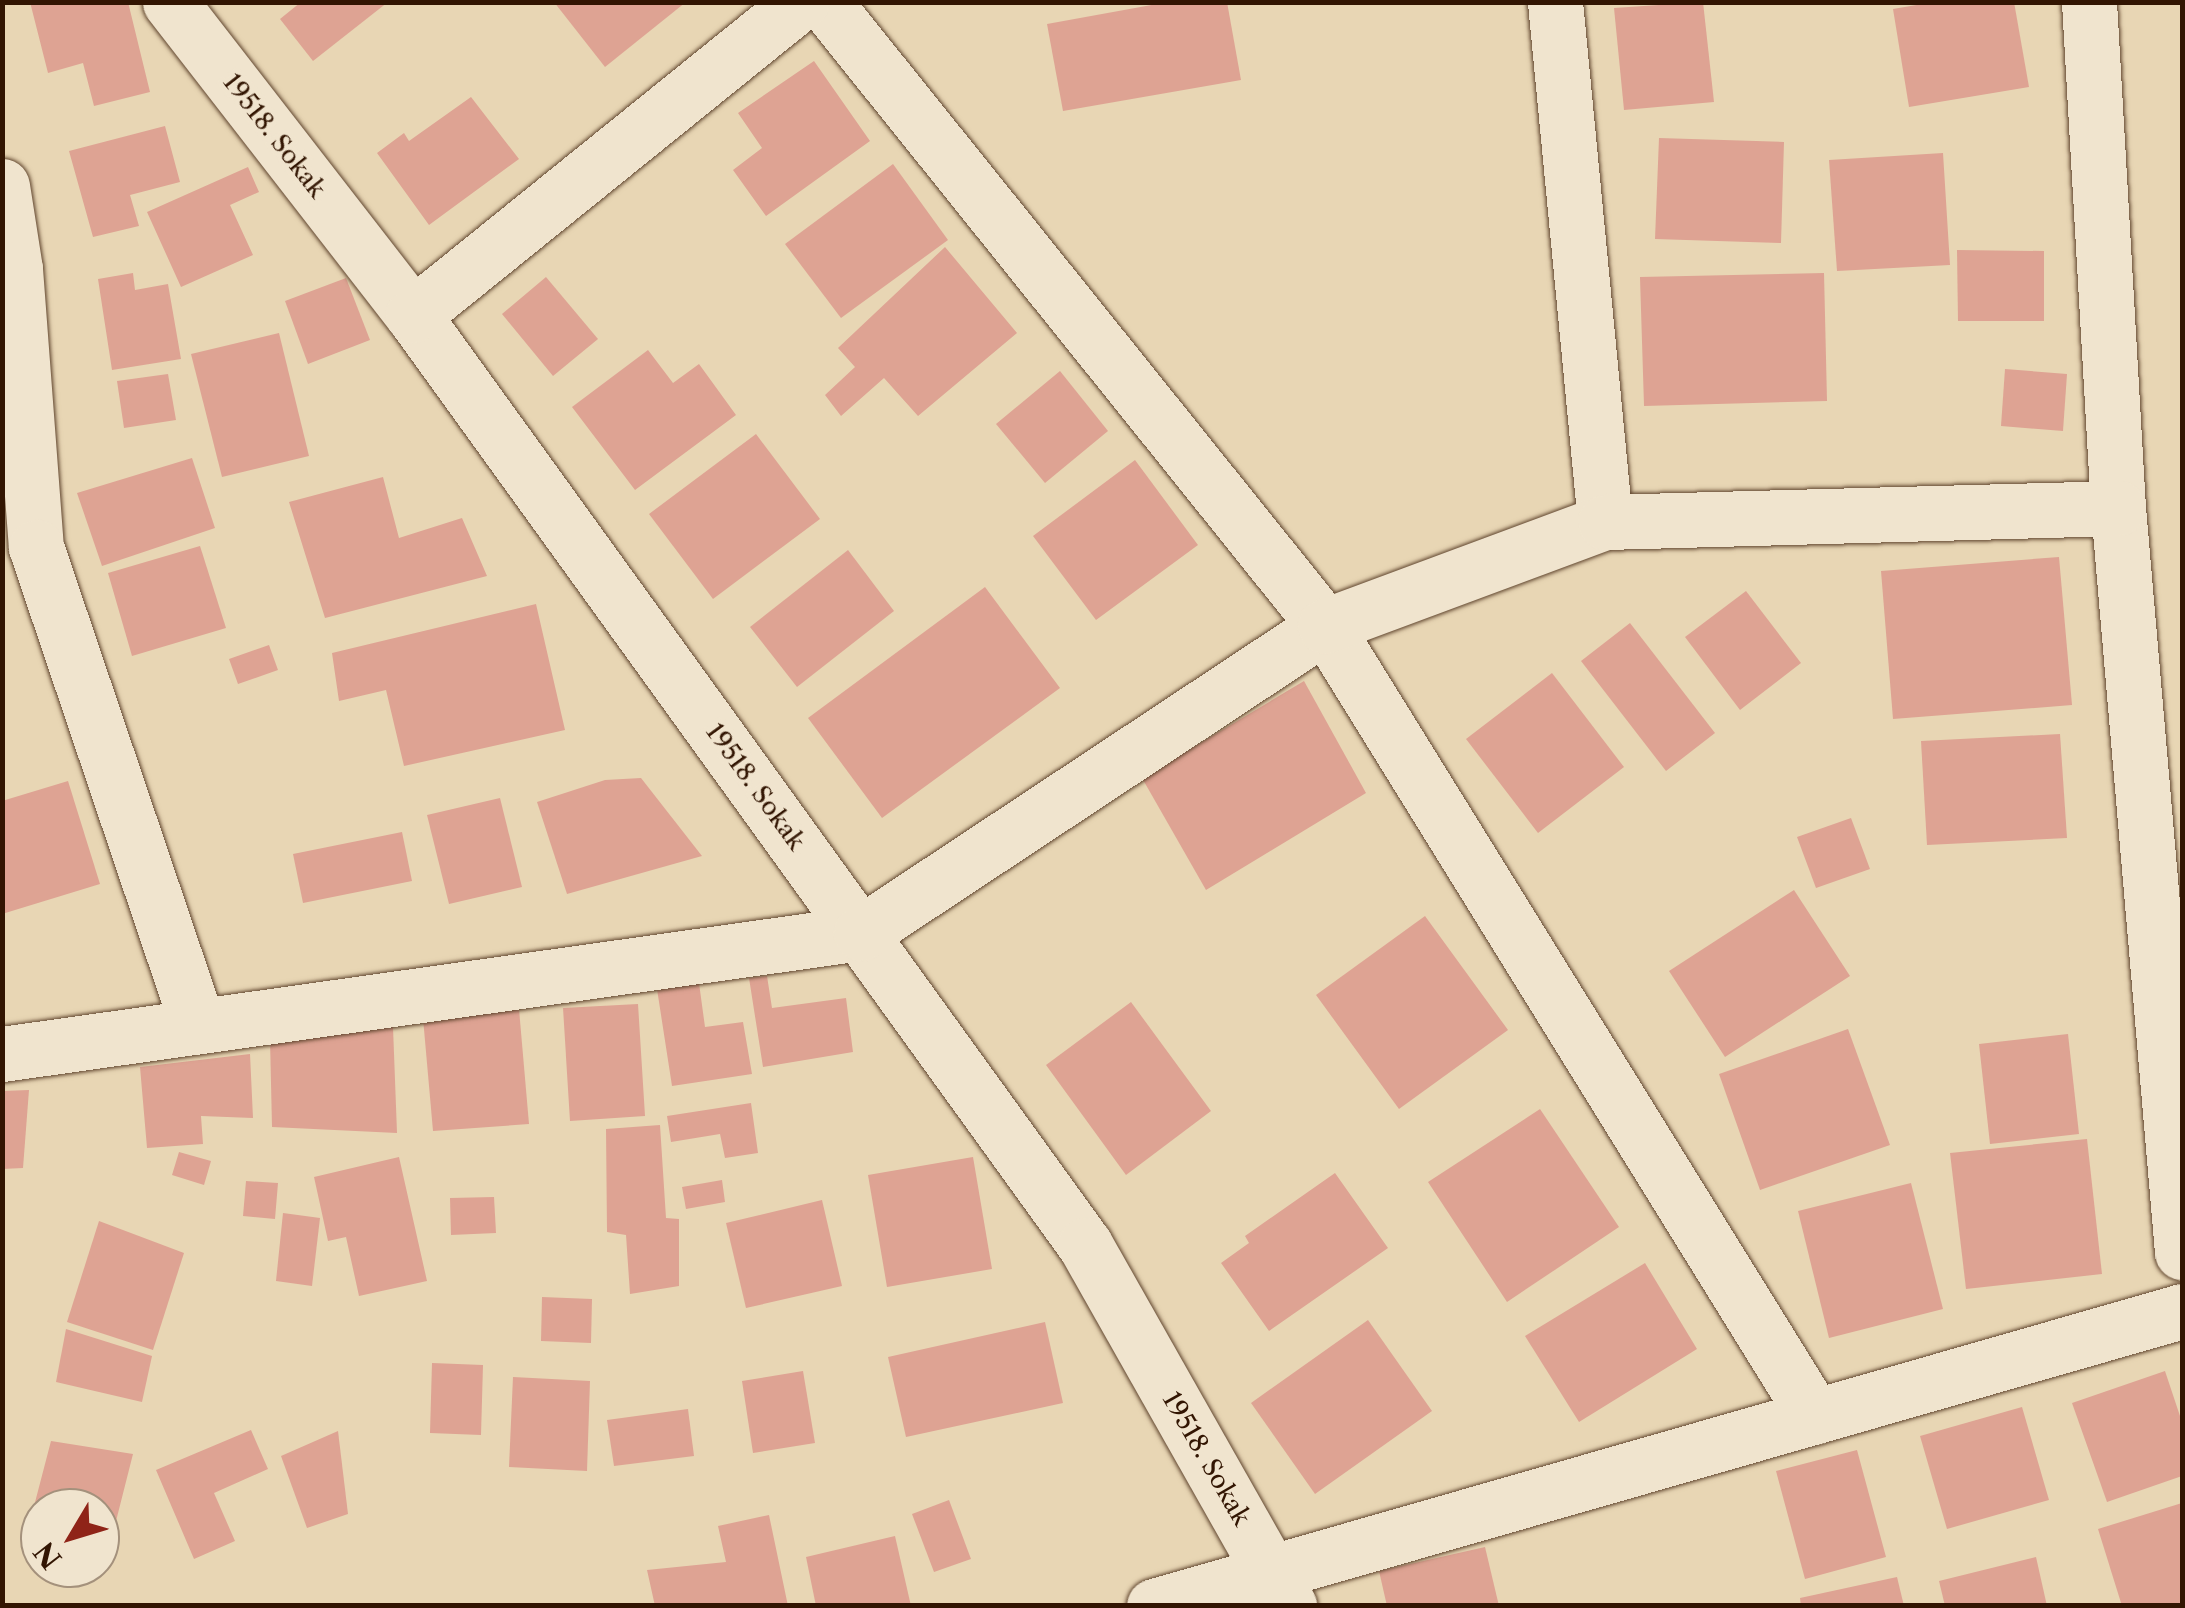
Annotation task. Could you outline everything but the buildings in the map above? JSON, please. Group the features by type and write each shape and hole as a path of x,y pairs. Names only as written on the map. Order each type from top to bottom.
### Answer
{"street":[{"name":"19518. Sokak","path":"170,2 413,315 1085,1245 1280,1589"},
{"path":"413,315 801,2"},
{"path":"824,2 1325,626 1815,1417"},
{"path":"1555,2 1604,522"},
{"path":"2090,2 2118,508 2182,1252"},
{"path":"2,186 36,547 197,1023"},
{"path":"2,1054 197,1023 861,933 1325,626 1604,522 2118,508"},
{"path":"1154,1606 1280,1589 1815,1417 2182,1312"}]}
